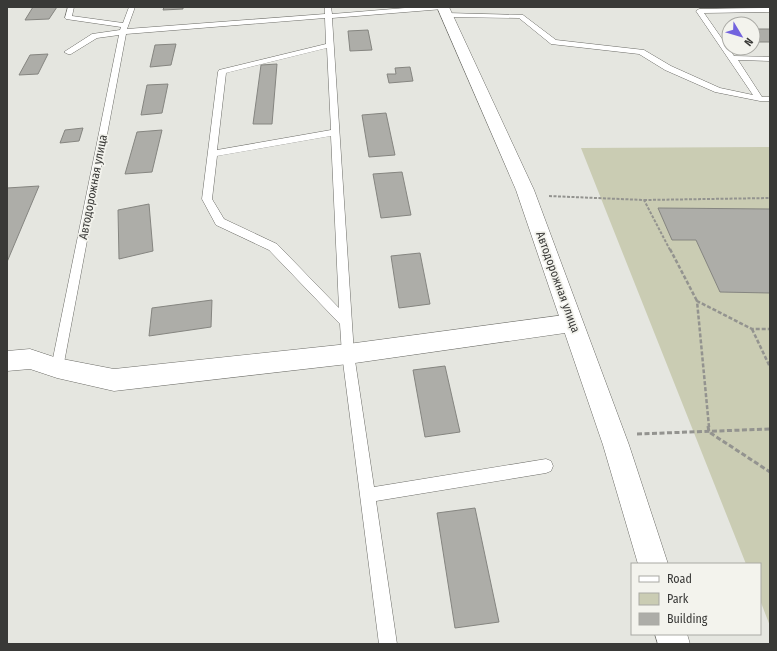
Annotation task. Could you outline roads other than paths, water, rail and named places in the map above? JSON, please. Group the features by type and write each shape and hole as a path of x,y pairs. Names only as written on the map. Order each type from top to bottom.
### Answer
{"main road":[{"name":"Автодорожная улица","path":"445,11 527,195 613,436 653,563"},
{"path":"7,360 30,359 57,368 114,380 348,354 572,323"}],"lane":[{"path":"71,7 68,18 124,29"},
{"name":"Автодорожная улица","path":"57,368 124,29 132,7"},
{"path":"760,99 699,11 770,10"},
{"path":"68,52 95,36 124,29 329,12 445,11 522,16 554,42 641,52 668,68 718,90 760,99 770,99"},
{"path":"329,12 348,354 388,644"},
{"path":"331,44 222,72 206,199 220,222 273,247 346,322"},
{"path":"732,58 770,59"},
{"path":"212,154 336,132"},
{"path":"367,494 546,466"}]}
